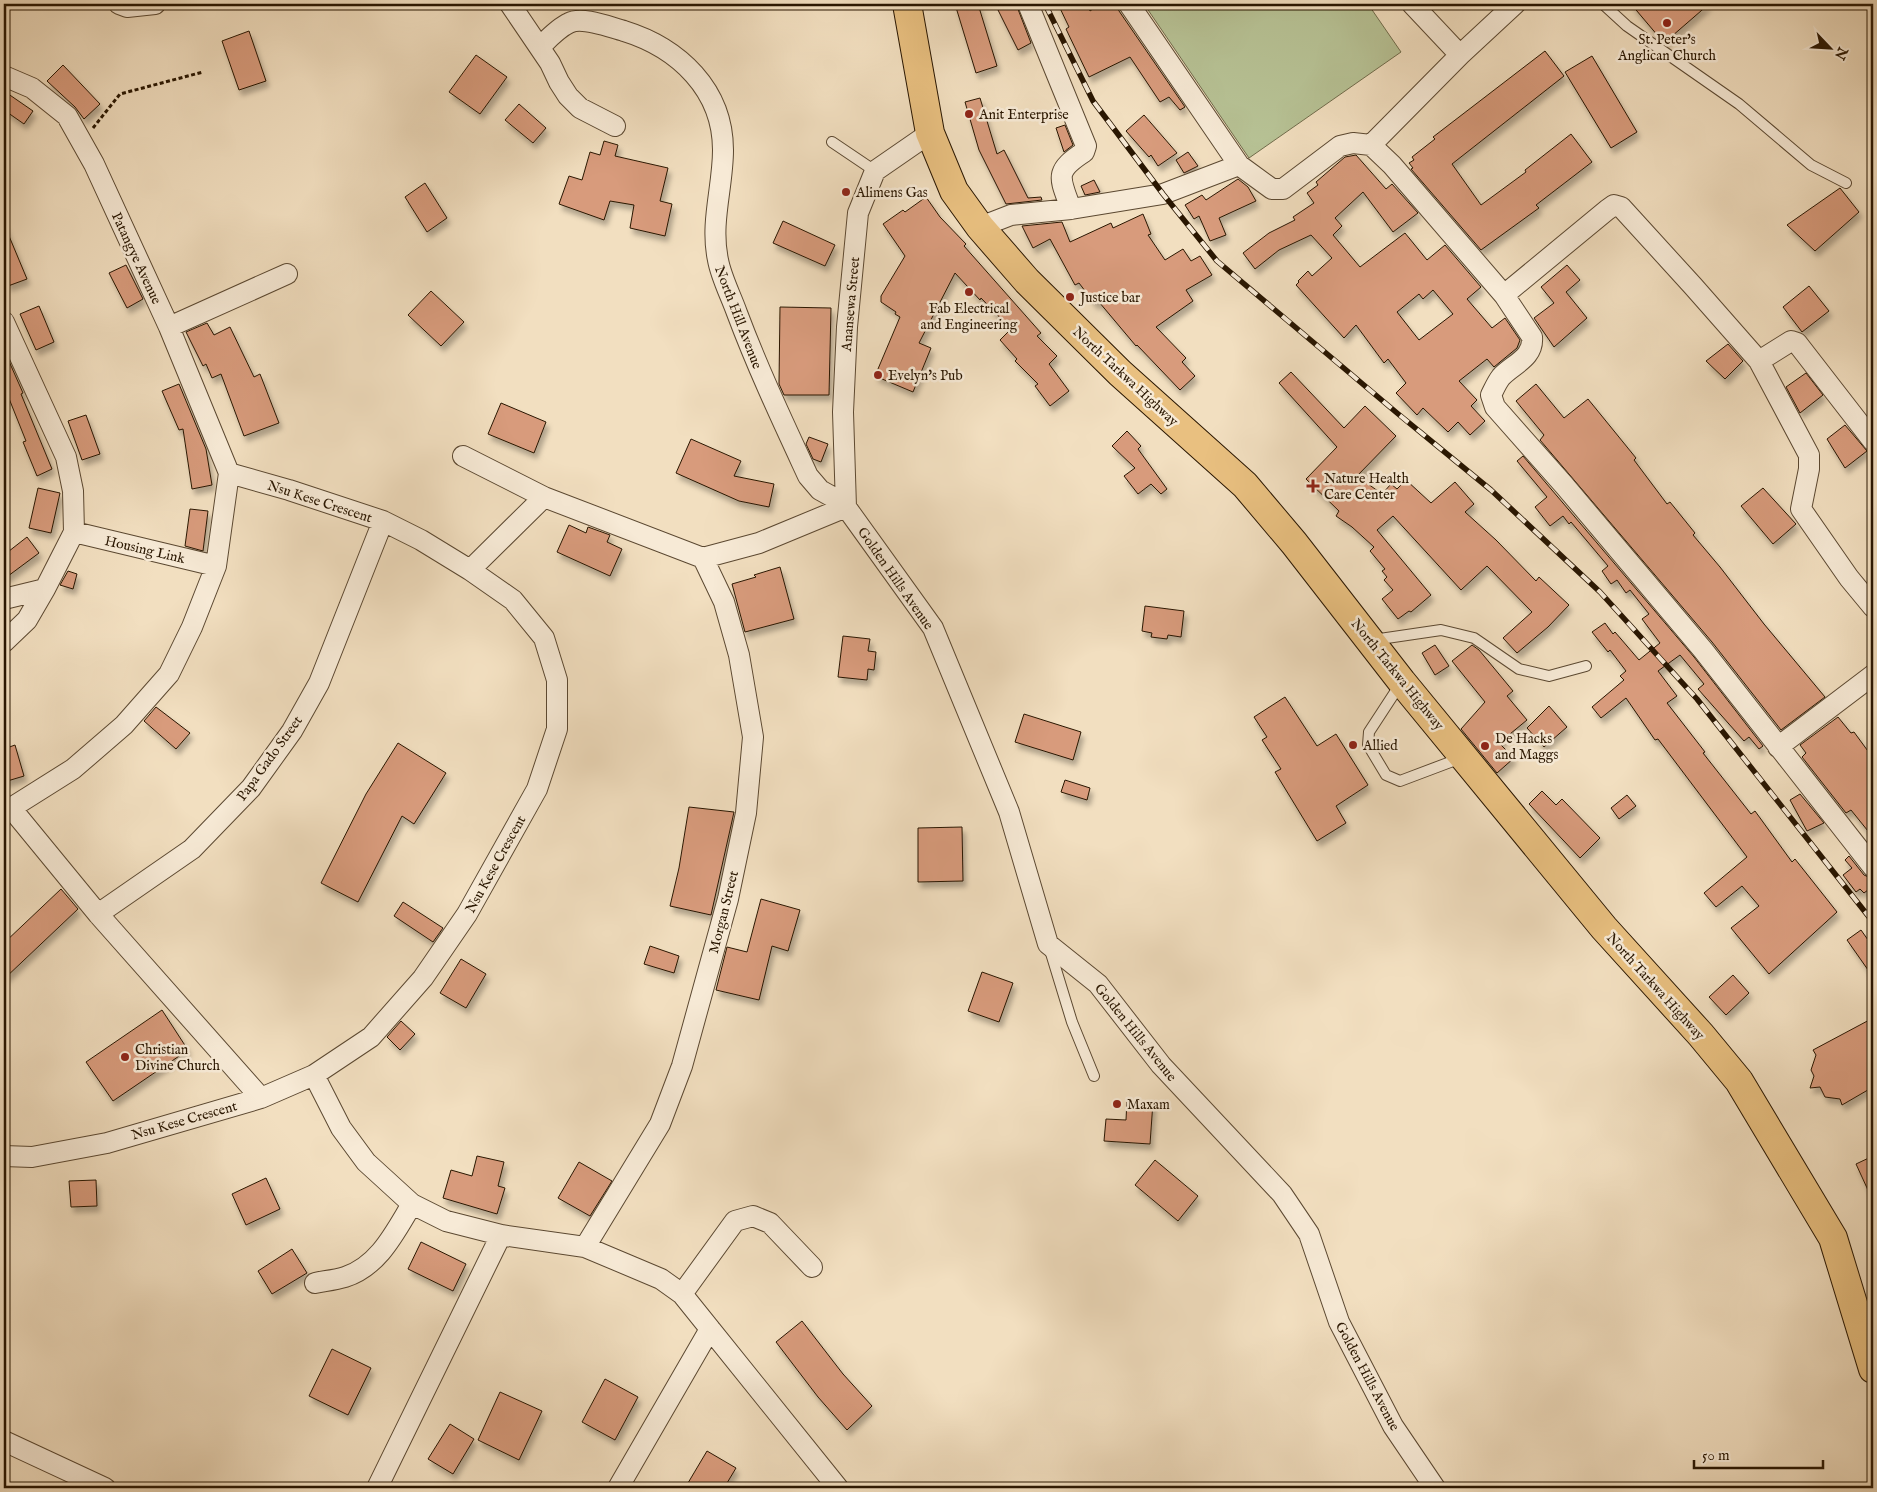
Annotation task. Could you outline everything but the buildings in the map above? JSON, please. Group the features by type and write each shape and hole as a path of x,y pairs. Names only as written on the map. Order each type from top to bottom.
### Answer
{"main road":[{"name":"North Tarkwa Highway","path":"907,4 930,133 954,191 980,227 1027,281 1120,373 1245,485 1294,543 1402,682 1604,928 1701,1035 1739,1081 1833,1238 1873,1369"}],"street":[{"path":"119,4 127,7 155,4"},
{"path":"510,4 540,47 568,96 580,108 615,126"},
{"path":"1028,4 1086,146 1084,152 1062,170 1061,182 1071,209"},
{"path":"1129,4 1239,165 1272,190 1283,189 1340,146 1353,143 1371,145 1392,165 1504,294 1532,337 1532,345 1526,357 1502,377 1491,394 1495,408 1564,485 1697,642 1873,867"},
{"path":"1412,4 1460,54"},
{"path":"1371,145 1460,54 1514,4"},
{"name":"North Hill Avenue","path":"540,47 570,22 588,21 628,33 664,49 684,64 707,89 719,117 723,150 715,220 718,260 757,366 808,476 820,490 846,507"},
{"name":"Patangye Avenue","path":"4,76 32,88 67,116 82,142 169,327 229,473"},
{"path":"875,171 930,133"},
{"path":"980,227 1011,215 1071,209 1162,194 1239,165"},
{"name":"Anansewa Street","path":"846,507 843,412 847,328 858,212 875,171"},
{"path":"1504,294 1607,210 1614,205 1621,207 1687,278 1759,361 1809,455 1809,469 1801,509 1873,607"},
{"path":"169,327 287,274"},
{"path":"4,322 66,456 73,491 74,532 28,620 4,642"},
{"path":"1759,361 1791,341 1796,342 1873,441"},
{"path":"463,456 544,497 703,558 759,543 846,507"},
{"path":"229,473 216,566 192,627 169,674 124,725 73,769 8,809 261,1098"},
{"name":"Nsu Kese Crescent","path":"4,1156 32,1157 107,1143 261,1098 314,1075 371,1037 428,970 467,914 537,789 557,729 557,680 544,638 513,600 470,570 421,540 383,522 289,490 229,473"},
{"path":"470,570 544,497"},
{"name":"Golden Hills Avenue","path":"846,507 933,628 1009,812 1048,944 1098,984 1161,1065 1282,1194 1309,1234 1339,1322 1393,1426 1435,1488"},
{"name":"Papa Gado Street","path":"98,914 192,849 251,788 292,730 319,683 383,522"},
{"name":"Housing Link","path":"74,532 216,566"},
{"name":"Morgan Street","path":"585,1247 660,1124 682,1066 728,899 746,813 753,737 739,655 724,602 703,558"},
{"path":"4,598 45,588"},
{"path":"1778,747 1873,675"},
{"path":"314,1075 341,1128 366,1162 412,1204 446,1221 501,1235 585,1247 661,1279 682,1294 838,1488"},
{"path":"315,1283 347,1276 369,1263 388,1245 412,1204"},
{"path":"682,1294 735,1221 753,1216 770,1223 812,1268"},
{"path":"377,1488 501,1235"},
{"path":"618,1488 710,1329"},
{"path":"4,1441 106,1488"}],"lane":[{"path":"1603,4 1628,26 1739,104 1811,165 1846,183"},
{"path":"832,142 875,171"},
{"path":"1370,641 1441,630 1474,638 1519,669 1549,676 1586,666"},
{"path":"1402,682 1369,732 1368,745 1386,775 1400,781 1464,756"},
{"path":"1048,944 1072,1022 1094,1076"}],"path":[{"path":"82,142 120,94 203,72"}],"green space":[{"path":"1144,4 1368,4 1401,52 1249,158"}],"railway":[{"path":"1045,4 1093,101 1163,194 1217,261 1491,490 1600,592 1697,699 1873,922"}],"place":[{"name":"St. Peter's Anglican Church","path":"1667,23"},
{"name":"Anit Enterprise","path":"969,114"},
{"name":"Alimens Gas","path":"846,192"},
{"name":"Fab Electrical and Engineering","path":"969,292"},
{"name":"Justice bar","path":"1070,297"},
{"name":"Evelyn's Pub","path":"878,375"},
{"name":"Nature Health Care Center","path":"1313,486"},
{"name":"Allied","path":"1353,745"},
{"name":"De Hacks and Maggs","path":"1485,746"},
{"name":"Christian Divine Church","path":"125,1057"},
{"name":"Maxam","path":"1117,1104"}]}
